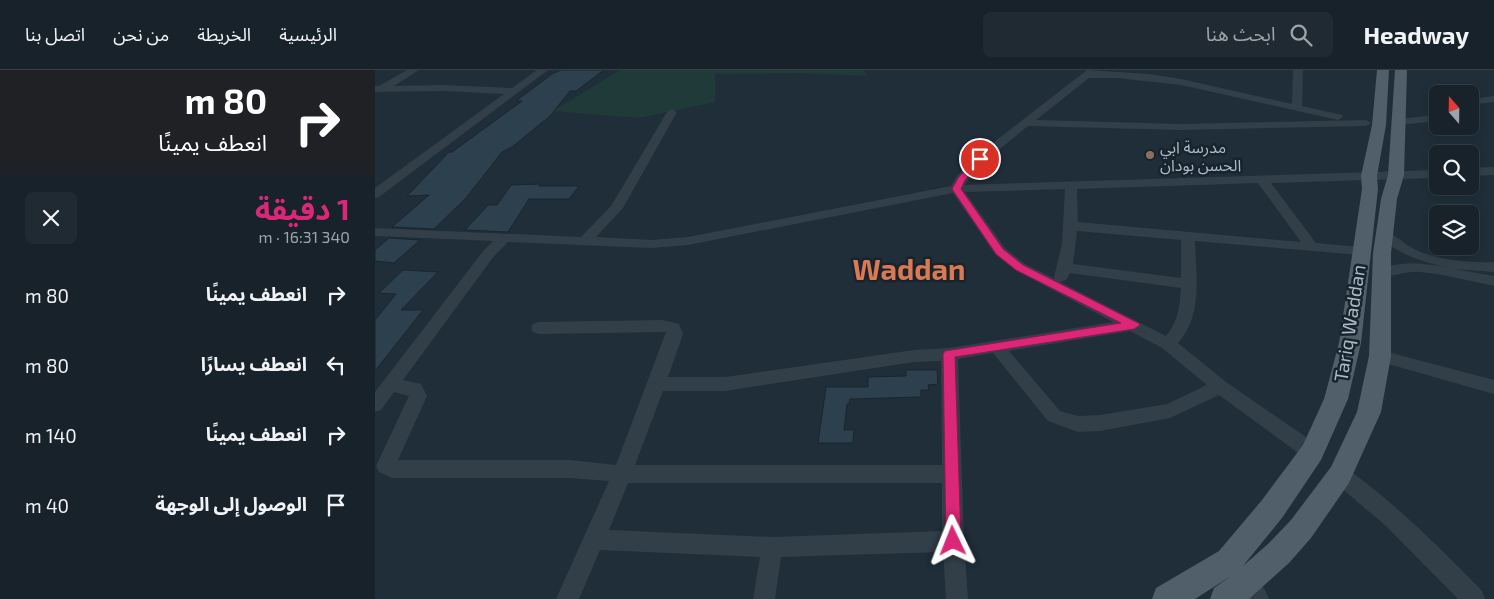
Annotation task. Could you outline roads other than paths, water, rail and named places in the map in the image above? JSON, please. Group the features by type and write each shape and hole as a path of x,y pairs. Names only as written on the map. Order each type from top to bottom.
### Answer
{"main road":[{"name":"Tariq Waddan","path":"1227,598 1252,591 1279,553 1301,528 1340,475 1369,412 1380,356 1384,235 1389,199 1396,175 1381,123 1383,70"},
{"name":"Tariq Waddan","path":"1167,599 1220,568 1272,509 1312,452 1336,399 1350,343 1370,189 1369,176 1381,123 1401,70"}],"street":[{"path":"377,90 414,70"},
{"path":"375,194 543,70"},
{"path":"1297,107 1298,70"},
{"path":"956,189 961,179 980,159 1089,73 1118,72 1158,76 1262,97 1297,107 1381,123"},
{"path":"377,90 444,88 514,91"},
{"path":"1479,101 1494,99"},
{"path":"585,242 616,208 672,112"},
{"path":"1027,123 1181,127 1381,123 1429,119"},
{"path":"1479,172 1494,171"},
{"path":"375,232 651,244 688,241 956,189 1429,174"},
{"path":"1261,180 1312,248"},
{"path":"1057,287 1065,268 1072,226 1071,186"},
{"path":"956,189 1000,252 1020,267 1168,344 1194,364 1220,388 1312,452"},
{"path":"1072,226 1361,251"},
{"path":"1384,235 1412,254 1478,267 1494,268"},
{"path":"1168,344 1181,328 1185,314 1189,284 1188,236"},
{"path":"375,405 489,253 503,238"},
{"path":"1382,272 1405,267 1419,267 1494,281"},
{"path":"1065,268 1189,284"},
{"path":"656,384 725,384 914,356 949,354 1134,325"},
{"path":"539,328 663,326 673,328 675,334 623,474 567,599"},
{"path":"996,346 1054,416 1078,424 1100,423 1170,411 1220,388"},
{"path":"949,354 953,541 957,599"},
{"path":"1380,356 1494,387"},
{"path":"391,385 415,389 418,396 386,466 392,469 570,469 623,474 951,474"},
{"path":"1340,475 1369,497 1412,535 1474,599"},
{"path":"595,540 772,547 953,541"},
{"path":"764,599 772,547"},
{"path":"1220,568 1252,591"},
{"path":"1220,568 1227,598"}],"place":[{"name":"مدرسة ابي الحسن بودان","path":"1150,155"}],"district":[{"name":"Waddan","path":"909,268"}]}
